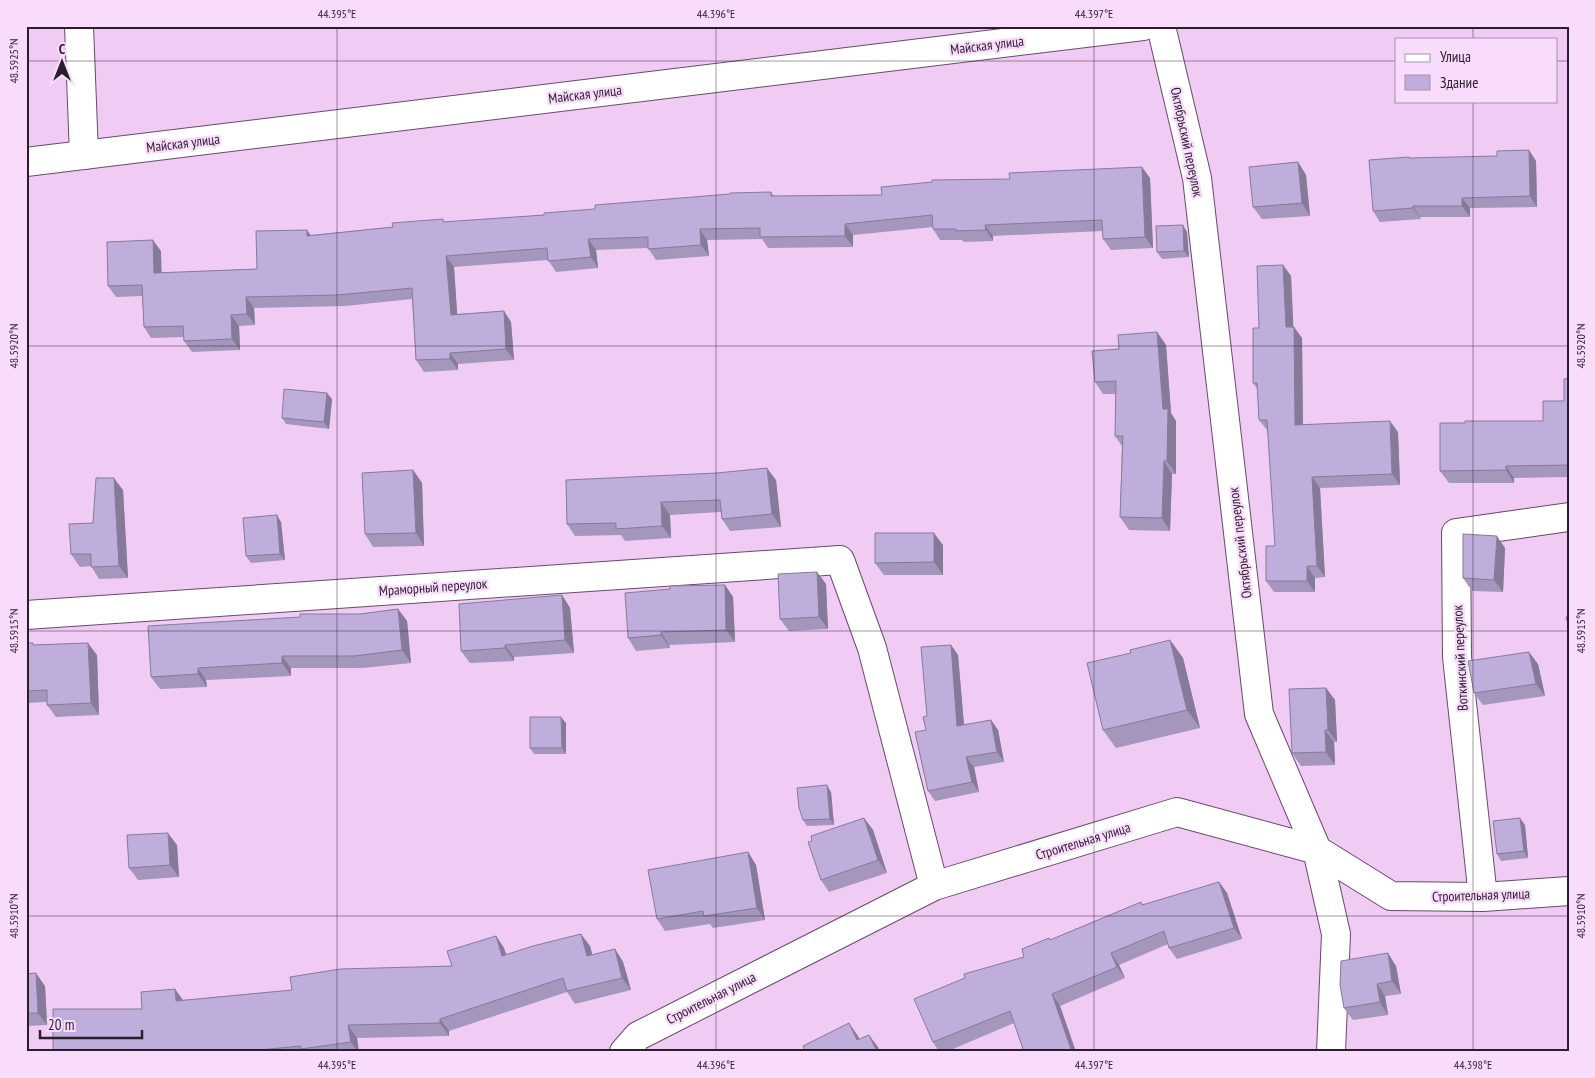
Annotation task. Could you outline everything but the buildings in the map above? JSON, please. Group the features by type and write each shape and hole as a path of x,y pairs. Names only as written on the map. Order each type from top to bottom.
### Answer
{"street":[{"path":"79,26 84,155"},
{"name":"Майская улица","path":"26,162 1143,26"},
{"name":"Октябрьский переулок","path":"1162,26 1197,178 1259,714 1316,850 1336,934 1331,1052"},
{"name":"Воткинский переулок","path":"1483,896 1457,657 1456,533 1569,517"},
{"name":"Мраморный переулок","path":"26,615 840,560 872,648 934,886"},
{"name":"Строительная улица","path":"624,1052 638,1036 934,886 1177,812 1316,850 1392,896 1483,896 1569,891"}]}
